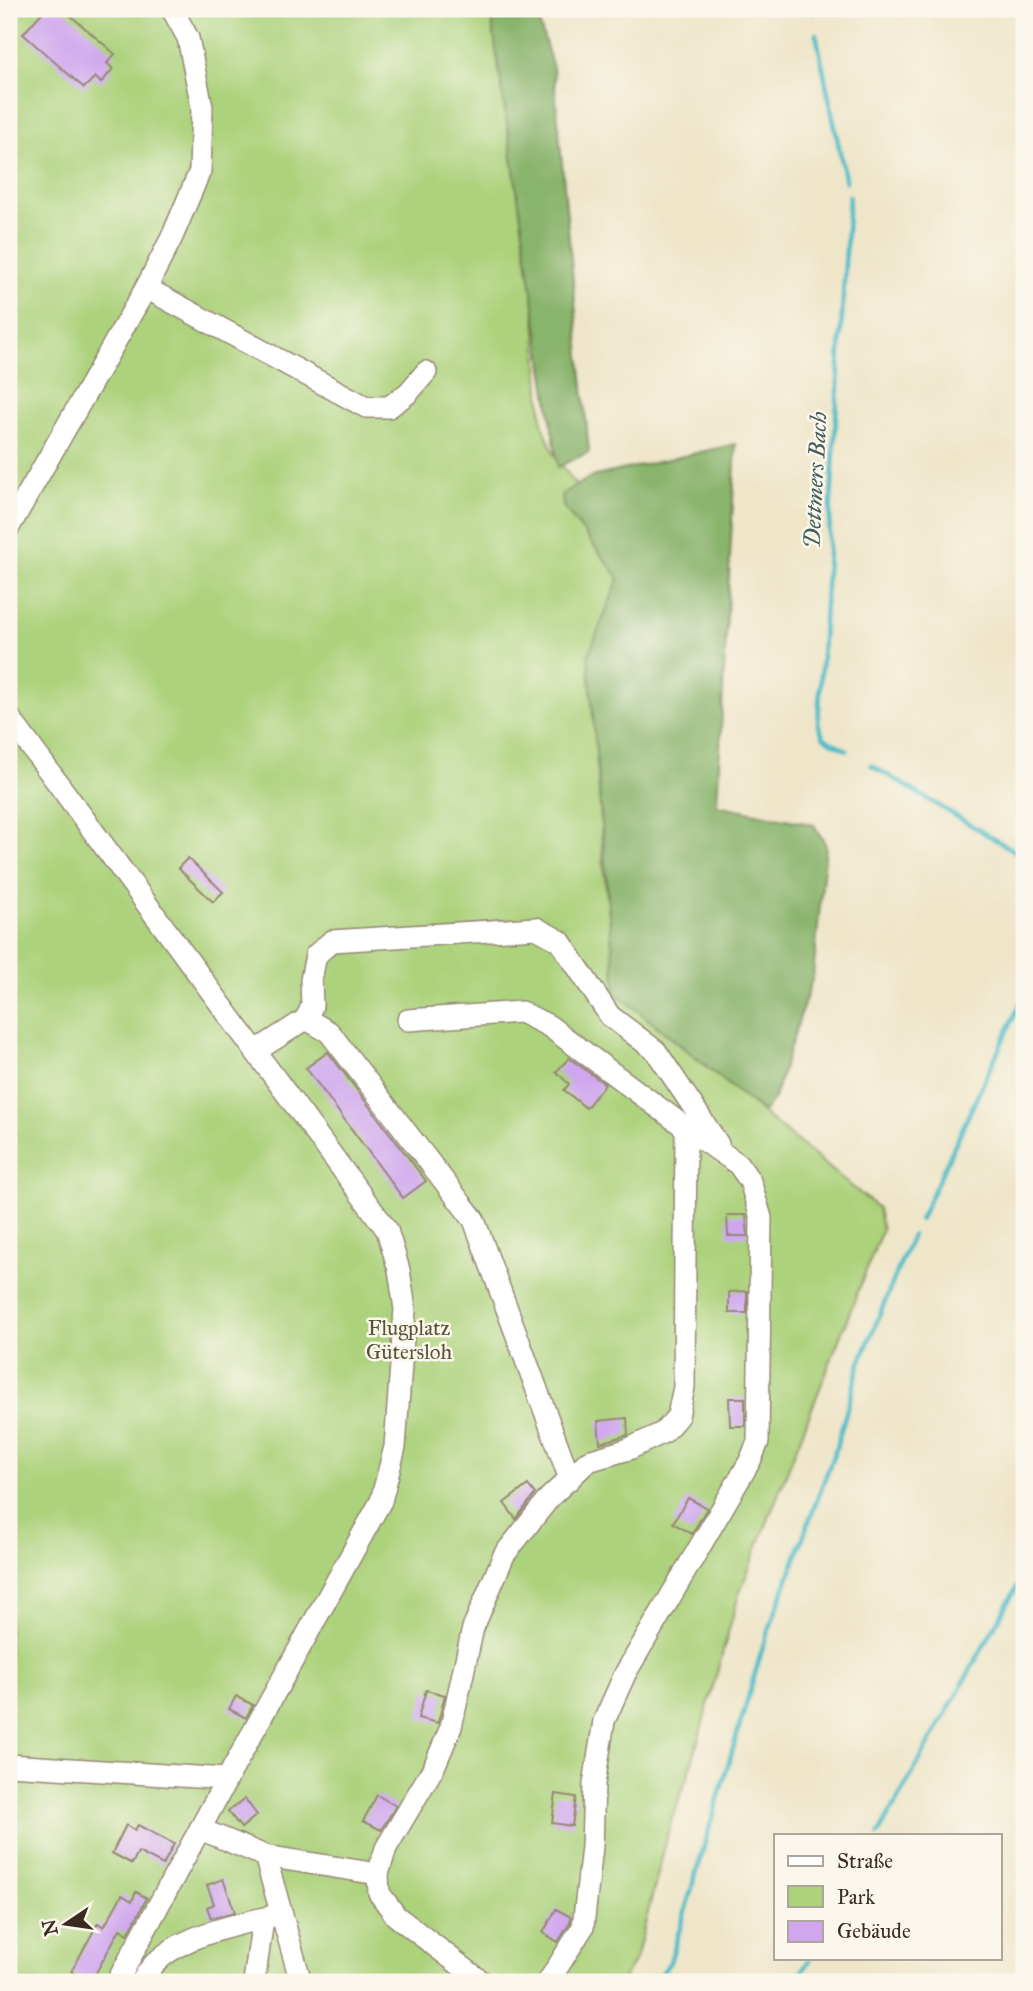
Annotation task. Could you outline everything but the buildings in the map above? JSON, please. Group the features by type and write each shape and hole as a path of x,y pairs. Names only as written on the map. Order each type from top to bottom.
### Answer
{"lane":[{"path":"9,527 146,288 172,237 200,171 202,107 188,38 172,9"},
{"path":"146,288 366,407 389,407 408,393 426,372"},
{"path":"9,717 387,1230 399,1270 405,1309 395,1447 381,1501 117,1982"},
{"path":"256,1051 306,1019 312,1006 311,980 316,955 332,941 537,928 560,941 610,1016 656,1051 724,1154"},
{"path":"408,1020 520,1012 549,1026 738,1164 750,1181 761,1217 758,1442 750,1461 625,1675 604,1721 594,1784 592,1847 583,1927 548,1982"},
{"path":"306,1019 329,1032 474,1220 570,1479"},
{"path":"482,1982 396,1916 379,1893 377,1874 386,1848 434,1767 451,1727 473,1628 504,1555 550,1497 587,1461 629,1449 664,1433 678,1416 684,1387 686,1128"},
{"path":"9,1765 227,1779"},
{"path":"200,1829 265,1856 377,1874"},
{"path":"265,1856 272,1916 301,1982"},
{"path":"142,1982 156,1959 177,1947 209,1932 272,1916"},
{"path":"254,1982 272,1916"}],"green space":[{"name":"Flugplatz Gütersloh","path":"9,9 506,9 523,130 542,423 554,454 639,576 591,656 603,862 615,970 652,1022 878,1208 882,1230 739,1594 689,1773 672,1818 636,1959 621,1982 9,1982"},
{"path":"490,9 535,9 553,68 589,452 558,467"},
{"path":"736,444 717,805 814,825 826,845 813,976 774,1098 763,1112 616,993 588,656 619,578 563,506 562,494 591,477"}],"waterway":[{"name":"Dettmers Bach","path":"811,9 812,13"},
{"name":"Dettmers Bach","path":"816,34 846,182"},
{"name":"Dettmers Bach","path":"847,750 824,738 818,724 849,196"},
{"name":"Dettmers Bach","path":"871,765 1021,855"},
{"path":"920,1220 1024,995"},
{"path":"656,1982 670,1962 764,1643 835,1451 860,1363 912,1235"},
{"path":"879,1834 1024,1574"},
{"path":"796,1982 809,1960"}]}
